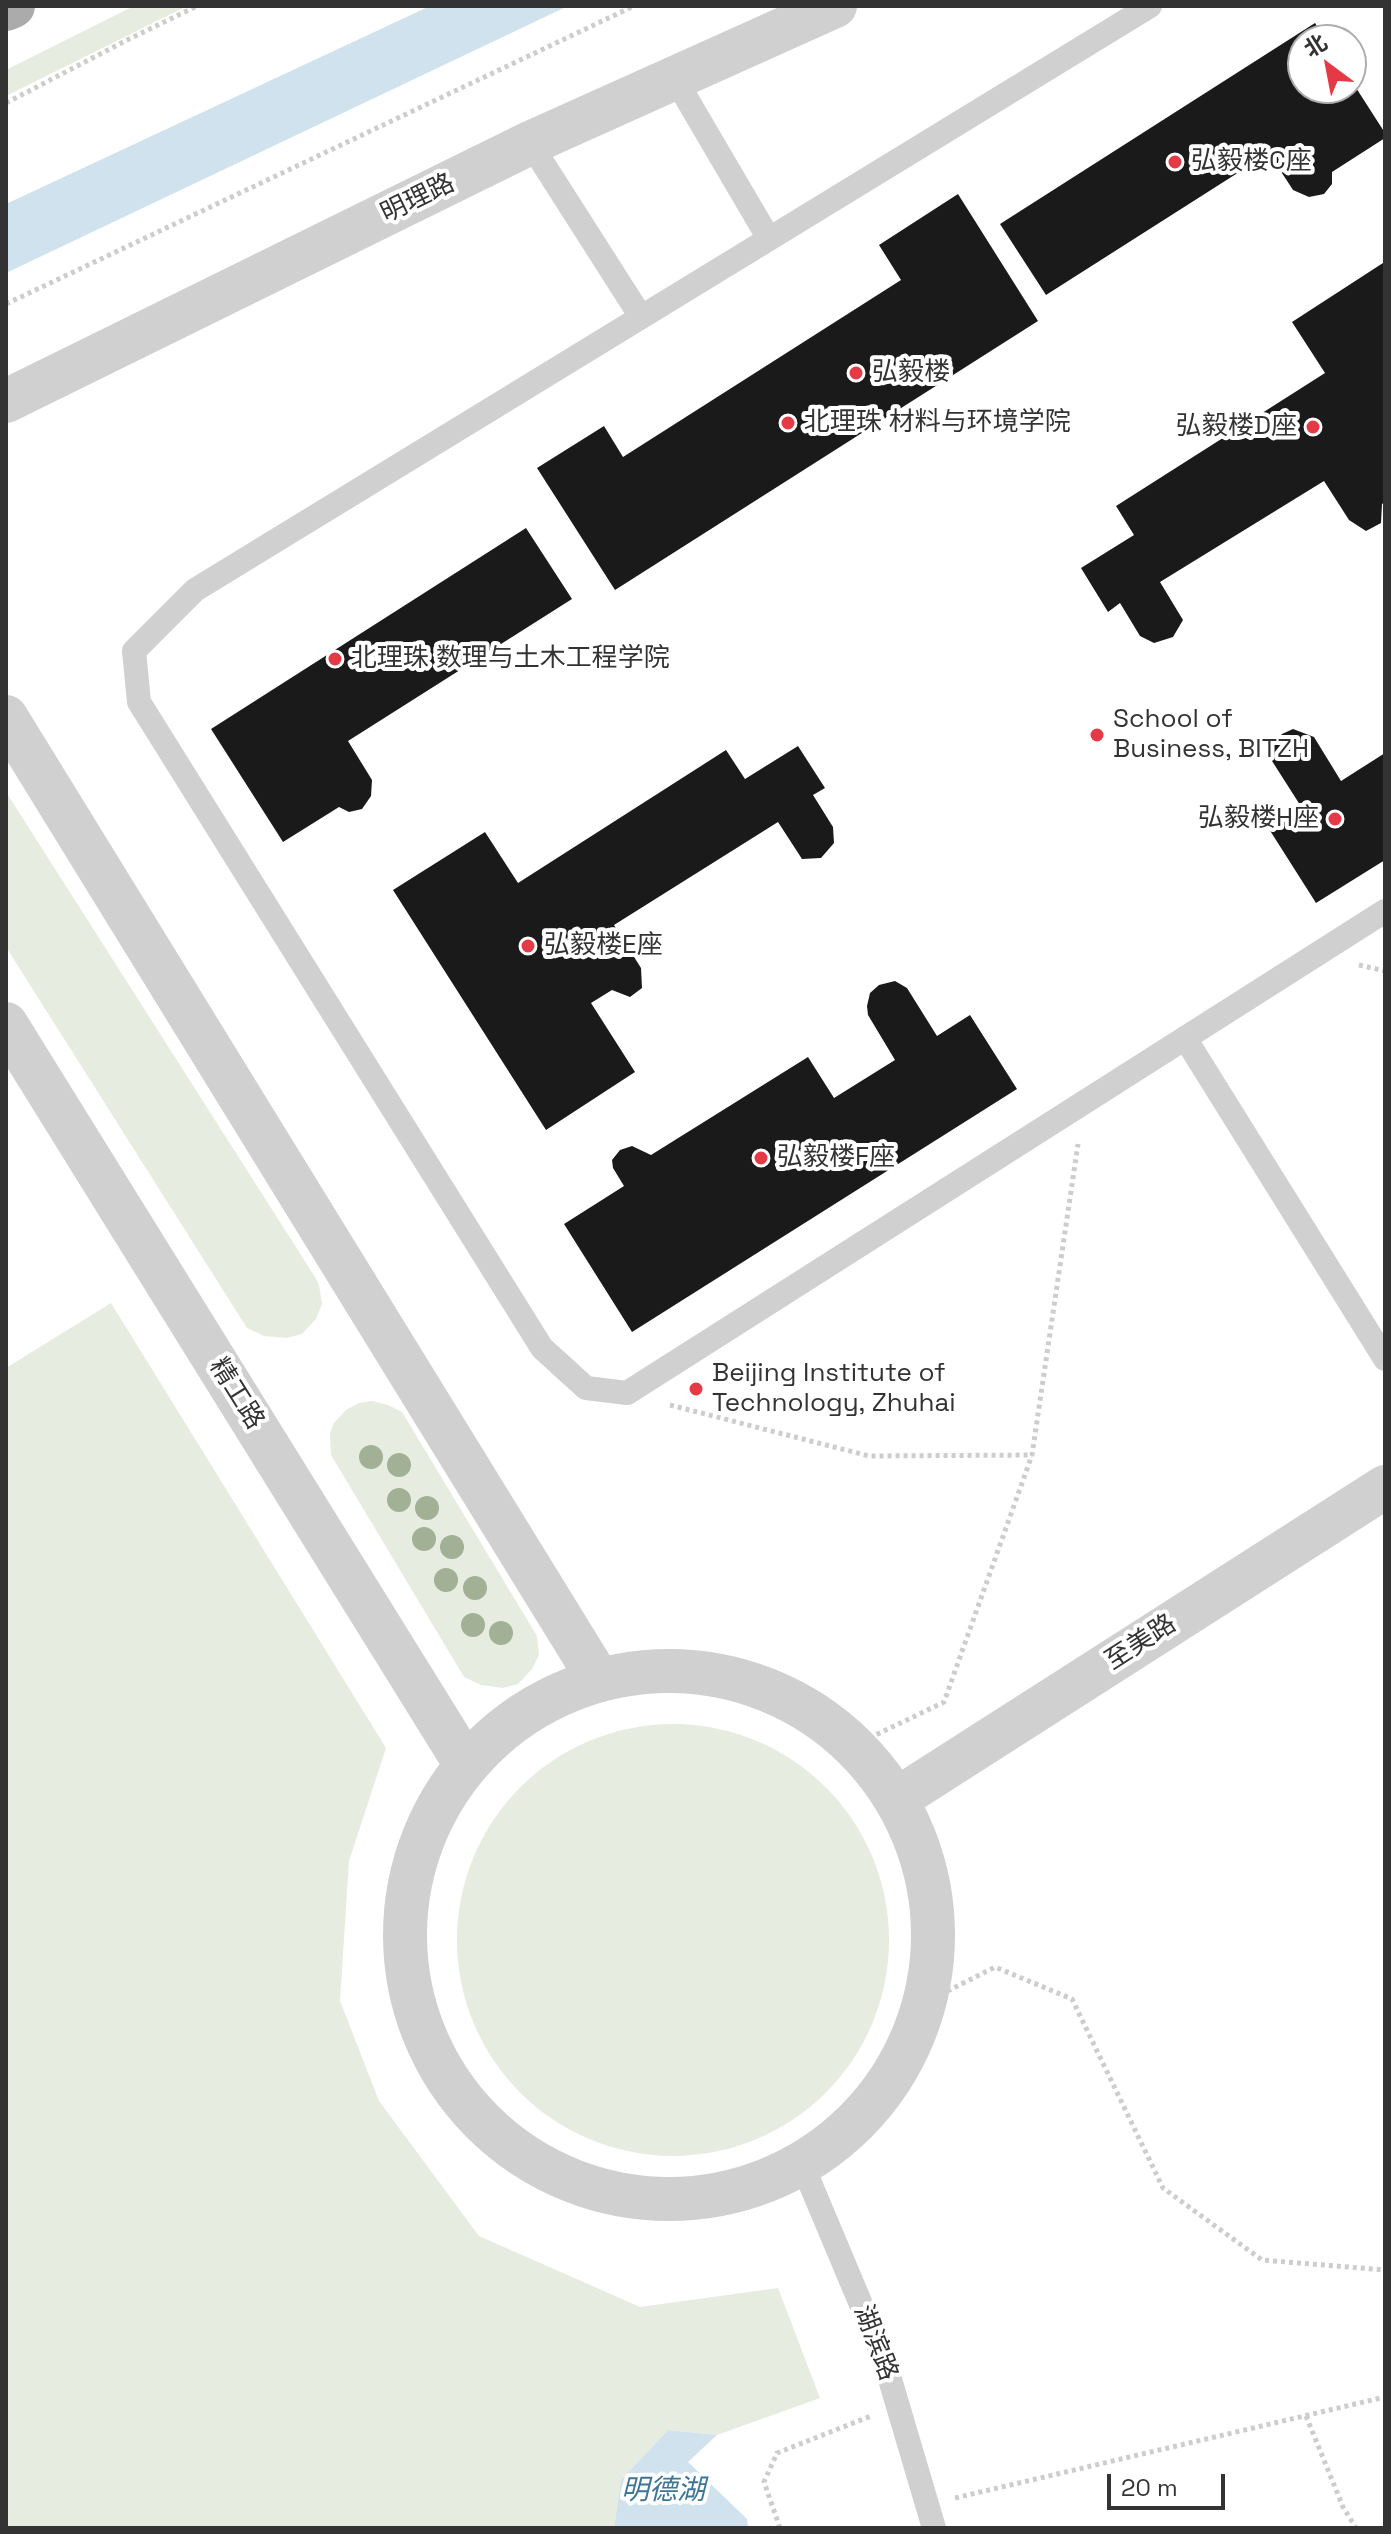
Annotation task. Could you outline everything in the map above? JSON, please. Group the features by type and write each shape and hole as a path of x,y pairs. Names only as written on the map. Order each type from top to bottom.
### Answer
{"main road":[{"path":"6,9 13,6"}],"street":[{"name":"明理路","path":"6,401 530,143 835,6"},
{"path":"6,717 599,1680"},
{"name":"精工路","path":"6,1024 466,1765"},
{"name":"至美路","path":"897,1799 1385,1487"},
{"path":"668,1670 736,1679 800,1704 855,1745 897,1799 925,1863 935,1933 926,2002 899,2066 857,2122 802,2164 733,2192 659,2200 586,2188 520,2156 464,2106 425,2044 405,1973 406,1899 427,1828 466,1765 504,1728 549,1699 599,1680 668,1670"}],"lane":[{"path":"1150,6 195,590 134,651 139,702 542,1348 586,1388 627,1393 1385,911"},
{"path":"674,77 769,239"},
{"path":"530,143 641,317"},
{"path":"1185,1038 1385,1359"},
{"name":"湖滨路","path":"802,2164 884,2359 930,2516"}],"path":[{"path":"6,103 197,6"},
{"path":"6,304 634,6"},
{"path":"855,1745 944,1702 1032,1455 1084,1103"},
{"path":"627,1393 869,1456 1032,1455"},
{"path":"926,2002 995,1967 1072,1999 1163,2188 1262,2260 1385,2270"},
{"path":"930,2516 1385,2397"},
{"path":"780,2528 764,2482 777,2453 898,2405"},
{"path":"1306,2416 1343,2507 1356,2528"}],"shaded area":[{"path":"134,6 187,6 6,96 6,70"},
{"path":"6,792 315,1277 322,1304 316,1319 302,1334 287,1338 264,1336 247,1328 6,947"},
{"path":"111,1303 386,1748 349,1861 340,2001 379,2101 479,2236 640,2307 778,2288 820,2398 717,2435 668,2430 621,2480 614,2528 6,2528 6,1368"},
{"path":"372,1401 402,1412 537,1636 539,1655 532,1669 518,1684 503,1688 481,1685 464,1677 331,1455 330,1433 334,1423 346,1410"},
{"path":"673,1724 715,1728 756,1740 793,1760 826,1787 853,1820 873,1857 885,1898 889,1940 885,1982 873,2023 853,2060 826,2093 793,2120 756,2140 715,2152 673,2156 631,2152 590,2140 553,2120 520,2093 493,2060 473,2023 461,1982 457,1940 461,1898 473,1857 493,1820 520,1787 553,1760 590,1740 631,1728"}],"water":[{"path":"430,6 568,6 6,273 6,204"},
{"name":"明德湖","path":"668,2430 717,2435 688,2462 747,2519 748,2528 614,2528 621,2480"}],"building":[{"name":"弘毅楼C座","path":"1287,41 1287,104 1366,104 1385,133 1385,138 1332,172 1332,184 1324,194 1309,197 1293,190 1269,153 1046,295 1000,224"},
{"name":"弘毅楼","path":"958,194 1038,321 615,590 537,468 604,426 623,457 901,280 879,245"},
{"name":"弘毅楼D座","path":"1383,263 1385,502 1382,504 1381,523 1366,531 1349,520 1324,481 1160,582 1183,620 1173,637 1154,643 1140,636 1120,603 1108,612 1081,568 1134,535 1116,506 1325,373 1292,322"},
{"path":"526,528 572,599 348,741 372,780 371,796 362,809 349,812 339,807 283,842 211,729"},
{"name":"弘毅楼H座","path":"1293,729 1314,737 1341,781 1385,753 1385,860 1316,903 1269,829 1302,808 1272,761 1271,747 1282,734"},
{"name":"弘毅楼E座","path":"798,746 825,788 813,795 833,827 834,843 821,858 802,859 778,822 614,925 641,968 642,988 630,997 612,990 591,1003 635,1072 546,1130 393,890 485,832 518,883 726,750 745,779"},
{"name":"弘毅楼F座","path":"895,981 907,988 937,1036 970,1015 1017,1089 632,1332 564,1224 624,1186 613,1168 612,1160 620,1150 632,1146 651,1155 808,1057 834,1098 895,1060 868,1015 867,1006 870,993 879,985"}],"place":[{"name":"弘毅楼C座","path":"1175,162"},
{"name":"弘毅楼","path":"856,373"},
{"name":"北理珠 材料与环境学院","path":"788,423"},
{"name":"弘毅楼D座","path":"1313,427"},
{"name":"北理珠 数理与土木工程学院","path":"335,659"},
{"name":"School of Business, BITZH","path":"1097,735"},
{"name":"弘毅楼H座","path":"1335,819"},
{"name":"弘毅楼E座","path":"528,946"},
{"name":"弘毅楼F座","path":"761,1158"},
{"name":"Beijing Institute of Technology, Zhuhai","path":"696,1389"}]}
